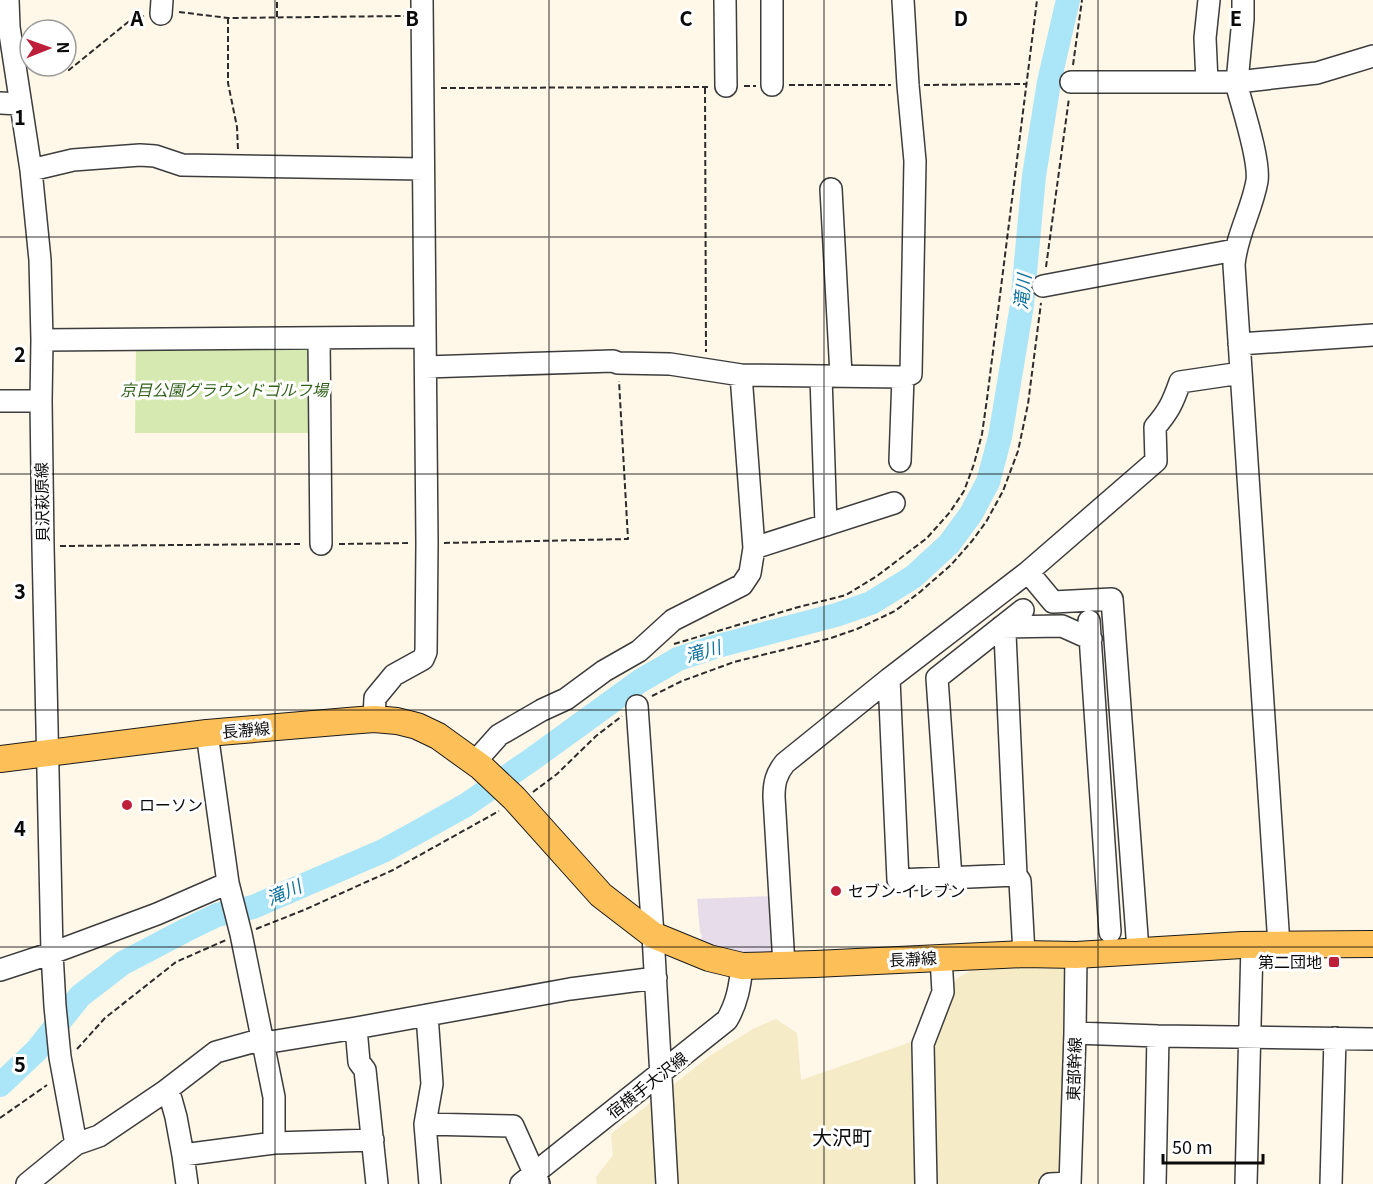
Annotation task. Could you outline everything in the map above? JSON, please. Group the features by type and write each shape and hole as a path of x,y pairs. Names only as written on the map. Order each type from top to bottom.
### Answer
{"main road":[{"name":"長瀞線","path":"0,759 207,733 374,719 417,726 438,736 478,765 514,798 601,895 653,935 709,958 742,966 1024,954 1076,955 1252,945 1373,944"}],"street":[{"name":"貝沢萩原線","path":"8,0 10,103 31,170 40,260 43,546 52,953 62,1064"},
{"path":"725,0 726,86"},
{"path":"772,0 772,85"},
{"path":"426,367 613,361 670,364 741,375 903,377 912,374 915,161 903,0"},
{"path":"1207,82 1205,38 1209,0"},
{"path":"1243,0 1237,82 1258,170 1254,192 1235,250 1234,265 1279,945"},
{"path":"374,719 375,698 394,675 423,659 426,652 428,543 422,8"},
{"path":"1071,82 1237,82 1317,73 1373,56"},
{"path":"31,170 73,160 140,155 155,156 182,165 423,169"},
{"path":"826,525 831,376 831,189"},
{"path":"1044,286 1235,250"},
{"path":"1239,344 1373,335"},
{"path":"42,340 425,337"},
{"path":"319,338 321,544"},
{"path":"784,964 774,784 785,763 1028,572 1156,461 1155,427 1168,412 1180,382 1241,372"},
{"path":"478,765 499,735 566,699 604,671 639,651 673,620 742,585 750,573 754,548 741,375"},
{"path":"900,461 903,377"},
{"path":"0,401 41,401"},
{"path":"754,548 894,503"},
{"path":"1028,572 1053,602 1112,599 1138,950"},
{"path":"951,878 937,678 1023,610"},
{"path":"1001,627 1062,626 1090,630 1110,932"},
{"path":"1001,627 1005,634 1016,875 1020,881 1024,954"},
{"path":"889,679 898,880 1016,875"},
{"path":"637,705 656,978 667,1184"},
{"path":"207,733 229,886 241,932 273,1097 274,1143"},
{"path":"1098,750 1123,748"},
{"path":"0,970 52,953 229,886"},
{"path":"1108,900 1134,898"},
{"path":"1246,1184 1252,945"},
{"name":"東部幹線","path":"1063,1184 1076,1033 1076,955"},
{"path":"926,1184 922,1044 943,992 942,958"},
{"name":"宿横手大沢線","path":"532,1180 727,1020 737,998 742,966"},
{"path":"27,1184 76,1144 99,1136 164,1092 216,1052 263,1041 356,1028 570,989 656,978"},
{"path":"427,1015 432,1084 425,1124 430,1184"},
{"path":"356,1028 360,1062 365,1070 377,1184"},
{"path":"1076,1033 1373,1039"},
{"path":"1155,1184 1158,1036"},
{"path":"1331,1184 1335,1038"},
{"path":"62,1064 76,1144"},
{"path":"164,1092 171,1100 176,1117 187,1184"},
{"path":"425,1124 513,1126 532,1180"},
{"path":"183,1155 274,1143 373,1140"}],"path":[{"path":"277,0 277,17"},
{"path":"675,644 846,595 877,576 927,538 950,512 964,491 982,434 1037,0"},
{"path":"78,63 133,18 161,7 228,18 422,8"},
{"path":"228,18 228,83 237,127 239,166"},
{"path":"705,88 706,371"},
{"path":"43,546 628,539 618,363"},
{"path":"0,1118 50,1083 62,1064 105,1018 176,962 241,932"}],"shaded area":[{"path":"772,896 777,949 772,956 745,956 699,944 702,936 697,899"},
{"path":"1065,966 1070,974 1067,1184 597,1184 596,1177 613,1155 611,1134 711,1055 753,1029 776,1019 797,1033 801,1080 917,1040 938,1025 956,979 973,969"}],"green space":[{"name":"京目公園グラウンドゴルフ場","path":"309,348 312,433 135,433 136,349"}],"waterway":[{"name":"滝川","path":"0,1085 36,1051 80,996 123,963 217,915 253,907 383,851 466,805 640,681 678,659 871,603 913,577 949,544 971,514 988,482 1000,437 1022,305 1034,176 1049,82 1068,0"}],"place":[{"name":"ローソン","path":"127,805"},
{"name":"セブン-イレブン","path":"836,891"},
{"name":"第二団地","path":"1334,962"}],"district":[{"name":"大沢町","path":"842,1138"}]}
